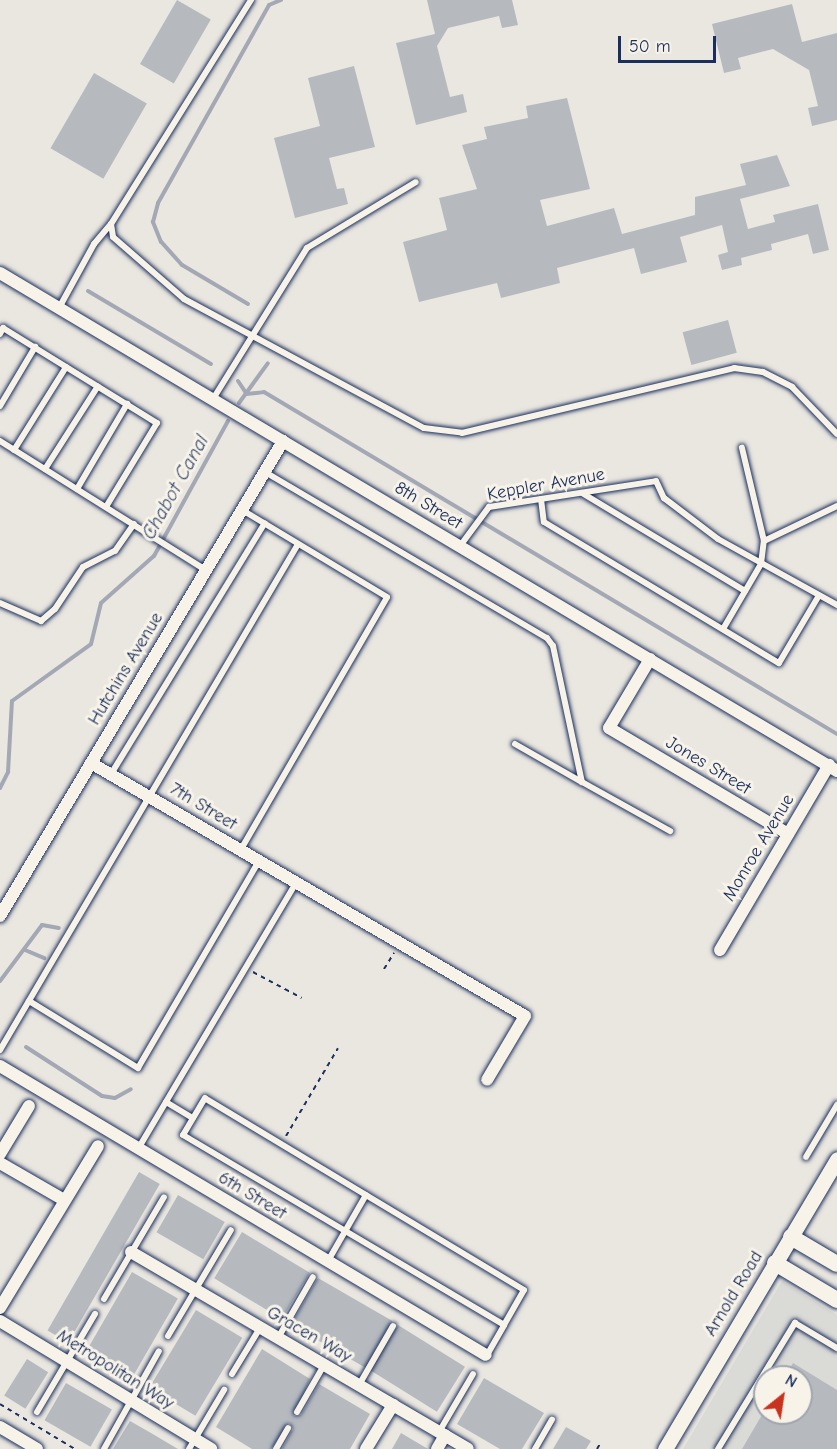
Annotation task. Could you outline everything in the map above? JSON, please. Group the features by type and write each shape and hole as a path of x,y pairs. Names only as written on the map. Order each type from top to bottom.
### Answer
{"main road":[{"path":"791,1237 837,1264"},
{"path":"775,1263 837,1300"}],"street":[{"name":"8th Street","path":"0,273 833,768"},
{"name":"Hutchins Avenue","path":"0,916 282,441"},
{"name":"Jones Street","path":"650,660 609,728 788,834"},
{"name":"7th Street","path":"91,763 525,1016 488,1080"},
{"name":"Monroe Avenue","path":"720,950 788,834 833,768"},
{"name":"6th Street","path":"0,1066 486,1355"},
{"path":"0,1154 29,1106"},
{"path":"0,1308 98,1146"},
{"name":"Arnold Road","path":"665,1449 837,1159"},
{"path":"0,1163 64,1200"},
{"name":"Gracen Way","path":"131,1252 468,1449"},
{"name":"Metropolitan Way","path":"0,1321 131,1402 191,1444 211,1449"},
{"path":"366,1449 393,1405"},
{"path":"0,1427 37,1449"},
{"path":"437,1449 442,1434"}],"lane":[{"path":"59,308 94,244 111,224 251,0"},
{"path":"213,400 307,248 416,182"},
{"path":"111,224 113,237 184,299 424,428 462,433 734,368 763,372 792,387 837,434"},
{"path":"0,334 3,328 157,423 106,507"},
{"path":"0,406 35,347"},
{"path":"14,450 66,367"},
{"path":"45,469 98,386"},
{"path":"77,489 127,404"},
{"path":"0,441 206,570"},
{"path":"723,630 761,564 764,541 742,448"},
{"path":"264,472 547,638 554,646 582,782"},
{"name":"Keppler Avenue","path":"460,546 480,514 489,507 656,481 664,498 761,564"},
{"path":"582,493 745,591"},
{"path":"541,499 544,522 779,663 818,597"},
{"path":"764,541 837,506"},
{"path":"240,850 387,597 241,510"},
{"path":"0,603 41,621 56,609 83,567 115,551 134,524"},
{"path":"111,774 265,524"},
{"path":"0,1050 152,798 298,544"},
{"path":"761,564 818,597 837,605"},
{"path":"515,744 670,831"},
{"path":"29,1001 138,1068 259,861"},
{"path":"138,1149 296,882"},
{"path":"486,1355 504,1325 524,1290 205,1098 183,1135 504,1325"},
{"path":"165,1102 193,1118"},
{"path":"806,1157 837,1105"},
{"path":"328,1262 366,1195"},
{"path":"104,1299 164,1197"},
{"path":"168,1336 231,1230"},
{"path":"278,1338 313,1277"},
{"path":"37,1412 95,1314"},
{"path":"718,1449 795,1323 837,1348"},
{"path":"359,1385 393,1326"},
{"path":"232,1374 260,1328"},
{"path":"104,1449 159,1351"},
{"path":"297,1412 324,1365"},
{"path":"442,1434 473,1374"},
{"path":"191,1444 224,1390"},
{"path":"535,1449 552,1420"},
{"path":"276,1449 288,1428"}],"path":[{"path":"384,969 399,943"},
{"path":"246,967 302,998"},
{"path":"282,1144 338,1048"},
{"path":"0,1404 75,1449"},
{"path":"597,1449 600,1442"}],"shaded area":[{"path":"782,1281 837,1315 837,1449 683,1449"}],"building":[{"path":"177,0 211,20 174,84 140,64"},
{"path":"427,0 512,0 518,25 502,28 499,16 448,28 437,46 450,97 463,94 467,112 416,125 396,43 435,34"},
{"path":"792,4 802,42 837,33 837,120 812,126 808,108 818,106 809,70 773,49 738,58 741,69 724,73 712,24"},
{"path":"354,66 375,147 329,158 337,189 344,188 348,204 295,218 274,138 320,126 308,78"},
{"path":"94,73 147,103 103,179 51,148"},
{"path":"567,98 590,189 540,200 547,226 614,208 622,234 695,215 695,197 746,185 740,164 777,155 790,186 740,199 748,229 775,222 773,215 818,204 829,250 813,254 808,234 771,244 772,250 741,258 742,265 722,270 718,255 728,252 722,225 680,237 687,262 641,274 634,248 557,268 560,283 501,298 497,283 419,302 403,242 447,230 439,198 477,189 462,145 487,139 484,127 528,118 526,106"},
{"path":"728,320 737,353 691,365 683,332"},
{"path":"139,1172 160,1184 68,1342 48,1330"},
{"path":"178,1195 225,1222 203,1259 156,1232"},
{"path":"242,1232 310,1273 282,1319 214,1278"},
{"path":"132,1272 178,1298 132,1377 86,1351"},
{"path":"318,1278 392,1321 365,1368 291,1325"},
{"path":"196,1310 242,1338 195,1416 149,1388"},
{"path":"398,1325 465,1367 437,1412 370,1370"},
{"path":"262,1349 310,1379 294,1416 301,1415 319,1384 370,1414 350,1449 282,1449 293,1429 289,1423 271,1449 252,1449 216,1427"},
{"path":"27,1359 48,1372 25,1409 4,1395"},
{"path":"813,1375 837,1390 837,1449 742,1449 756,1425 813,1425"},
{"path":"484,1378 544,1413 522,1449 500,1449 457,1424"},
{"path":"66,1383 112,1410 90,1447 44,1420"},
{"path":"130,1421 151,1433 178,1449 113,1449"},
{"path":"566,1427 591,1441 586,1449 553,1449"},
{"path":"401,1433 428,1449 392,1449"}],"waterway":[{"path":"248,304 182,265 161,242 153,222 158,203 269,5 281,0"},
{"path":"88,291 211,364"},
{"path":"239,403 268,363"},
{"path":"238,381 246,393"},
{"path":"246,394 264,392 837,734"},
{"name":"Chabot Canal","path":"0,788 8,772 12,701 91,644 101,603 154,556 228,421"},
{"path":"0,981 42,925 59,928"},
{"path":"25,950 44,958"},
{"path":"26,1047 102,1096 115,1098 131,1089"}]}
